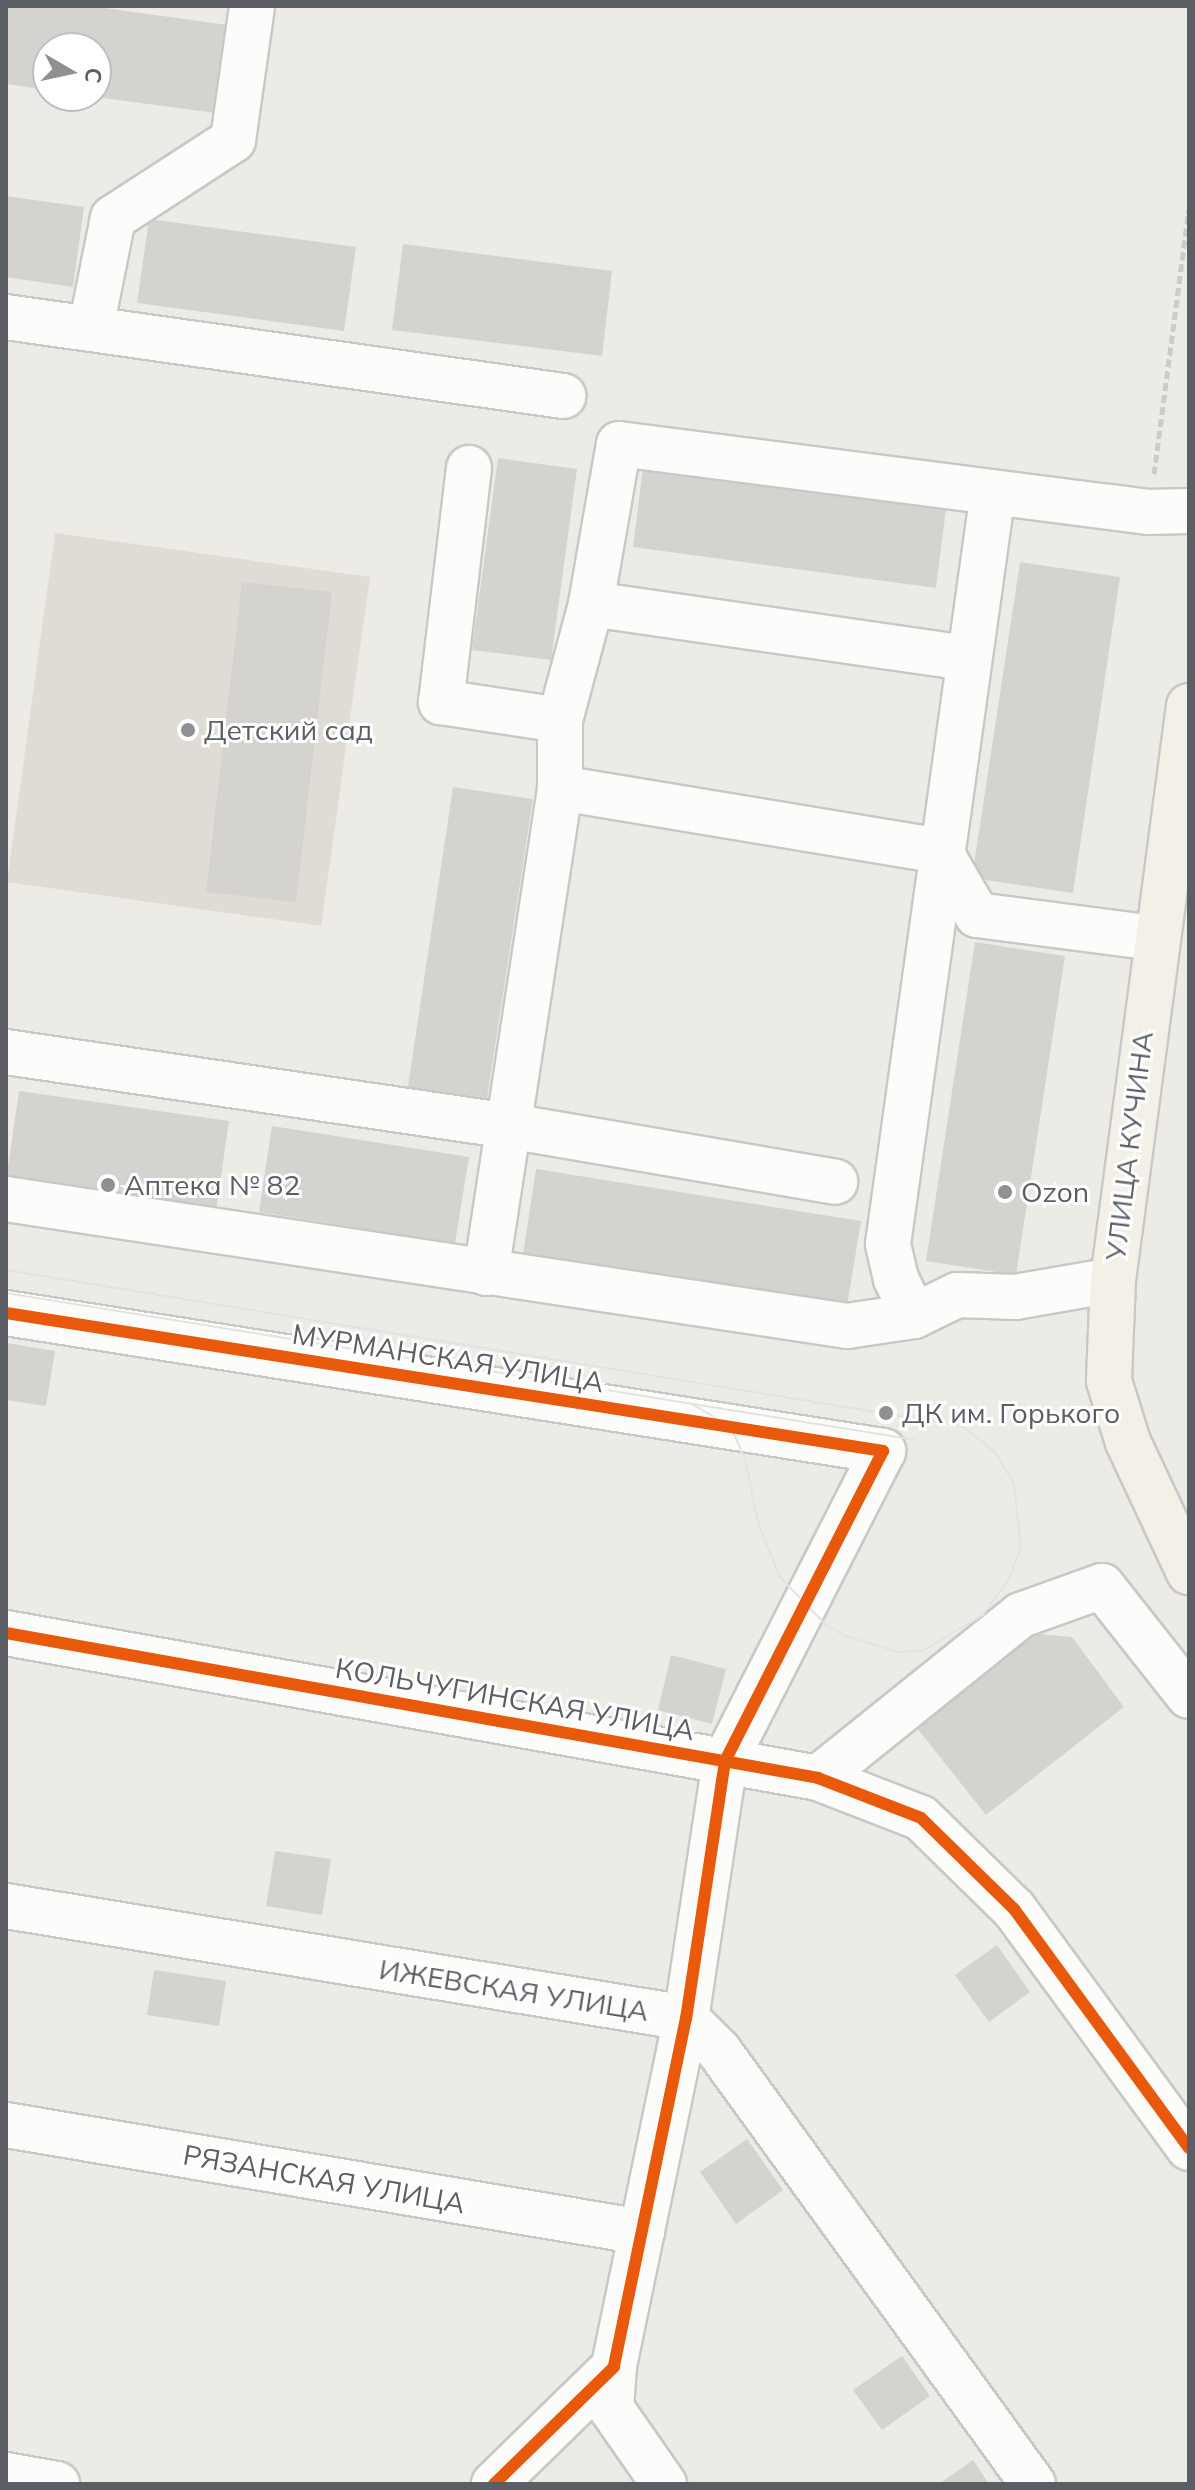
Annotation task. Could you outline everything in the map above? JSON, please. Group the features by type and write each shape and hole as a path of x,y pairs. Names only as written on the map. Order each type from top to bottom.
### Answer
{"main road":[{"name":"УЛИЦА КУЧИНА","path":"1189,706 1155,938 1113,1280 1109,1381 1128,1442 1189,1572"}],"street":[{"path":"91,328 113,218 233,140 252,6"},
{"path":"6,317 563,396"},
{"path":"486,1273 560,788 560,720 591,604 619,444 1169,512"},
{"path":"469,468 441,702 560,720"},
{"path":"914,1316 896,1279 888,1244 940,851 993,492"},
{"path":"591,604 967,658"},
{"path":"560,788 940,851"},
{"path":"940,851 977,915 1155,938"},
{"path":"6,1052 509,1126 835,1182"},
{"path":"6,1199 847,1326 914,1316 957,1295 1015,1297 1113,1280"},
{"name":"МУРМАНСКАЯ УЛИЦА","path":"6,1313 883,1451 725,1761"},
{"path":"818,1778 1021,1615 1102,1586 1189,1696"},
{"name":"КОЛЬЧУГИНСКАЯ УЛИЦА","path":"6,1633 818,1778 921,1818 1014,1909 1189,2148"},
{"path":"664,2484 611,2408 614,2367 686,2018 725,1761"},
{"name":"ИЖЕВСКАЯ УЛИЦА","path":"6,1906 686,2018 719,2051 1033,2484"},
{"name":"РЯЗАНСКАЯ УЛИЦА","path":"6,2125 642,2232"},
{"path":"494,2484 614,2367"},
{"path":"6,2475 57,2484"}],"path":[{"path":"1169,512 1189,209"}],"shaded area":[{"name":"Детский сад","path":"55,533 370,577 321,926 7,882"}],"building":[{"path":"6,6 90,6 235,26 223,114 112,99 112,32 32,32 32,88 6,84"},
{"path":"6,196 84,207 73,287 6,277"},
{"path":"149,219 356,247 344,331 137,303"},
{"path":"403,244 612,271 602,356 392,330"},
{"path":"498,458 577,469 551,660 472,650"},
{"path":"643,468 946,509 936,588 633,547"},
{"path":"1020,562 1120,577 1073,893 972,878"},
{"path":"242,582 332,592 296,902 206,892"},
{"path":"453,787 533,799 486,1105 407,1093"},
{"path":"975,942 1065,956 1016,1275 926,1261"},
{"path":"19,1091 229,1121 216,1211 6,1181"},
{"path":"272,1126 469,1157 455,1243 259,1212"},
{"path":"536,1169 861,1221 847,1306 523,1254"},
{"path":"6,1343 55,1351 46,1406 6,1400"},
{"path":"1027,1633 1072,1637 1124,1707 986,1815 913,1723"},
{"path":"671,1655 726,1669 712,1724 658,1710"},
{"path":"275,1851 331,1859 322,1915 266,1906"},
{"path":"997,1945 1030,1992 989,2022 955,1975"},
{"path":"154,1970 226,1981 219,2026 147,2015"},
{"path":"747,2139 783,2190 736,2224 700,2172"},
{"path":"902,2356 930,2396 882,2430 853,2390"},
{"path":"973,2460 989,2484 939,2484"}],"tram line":[{"path":"6,1270 962,1426 995,1452 1014,1484 1021,1547 1009,1579 983,1615 924,1650 899,1652 845,1636 826,1625 780,1577 759,1526 745,1459 731,1427 692,1404"},
{"path":"6,1293 916,1440"}],"cycle path":[{"path":"6,1313 883,1451 725,1761 686,2018 614,2367 494,2484"},
{"path":"6,1633 818,1778 921,1818 1014,1909 1189,2148"}],"place":[{"name":"Детский сад","path":"188,730"},
{"name":"Аптека № 82","path":"108,1185"},
{"name":"Ozon","path":"1005,1192"},
{"name":"ДК им. Горького","path":"886,1413"}]}
